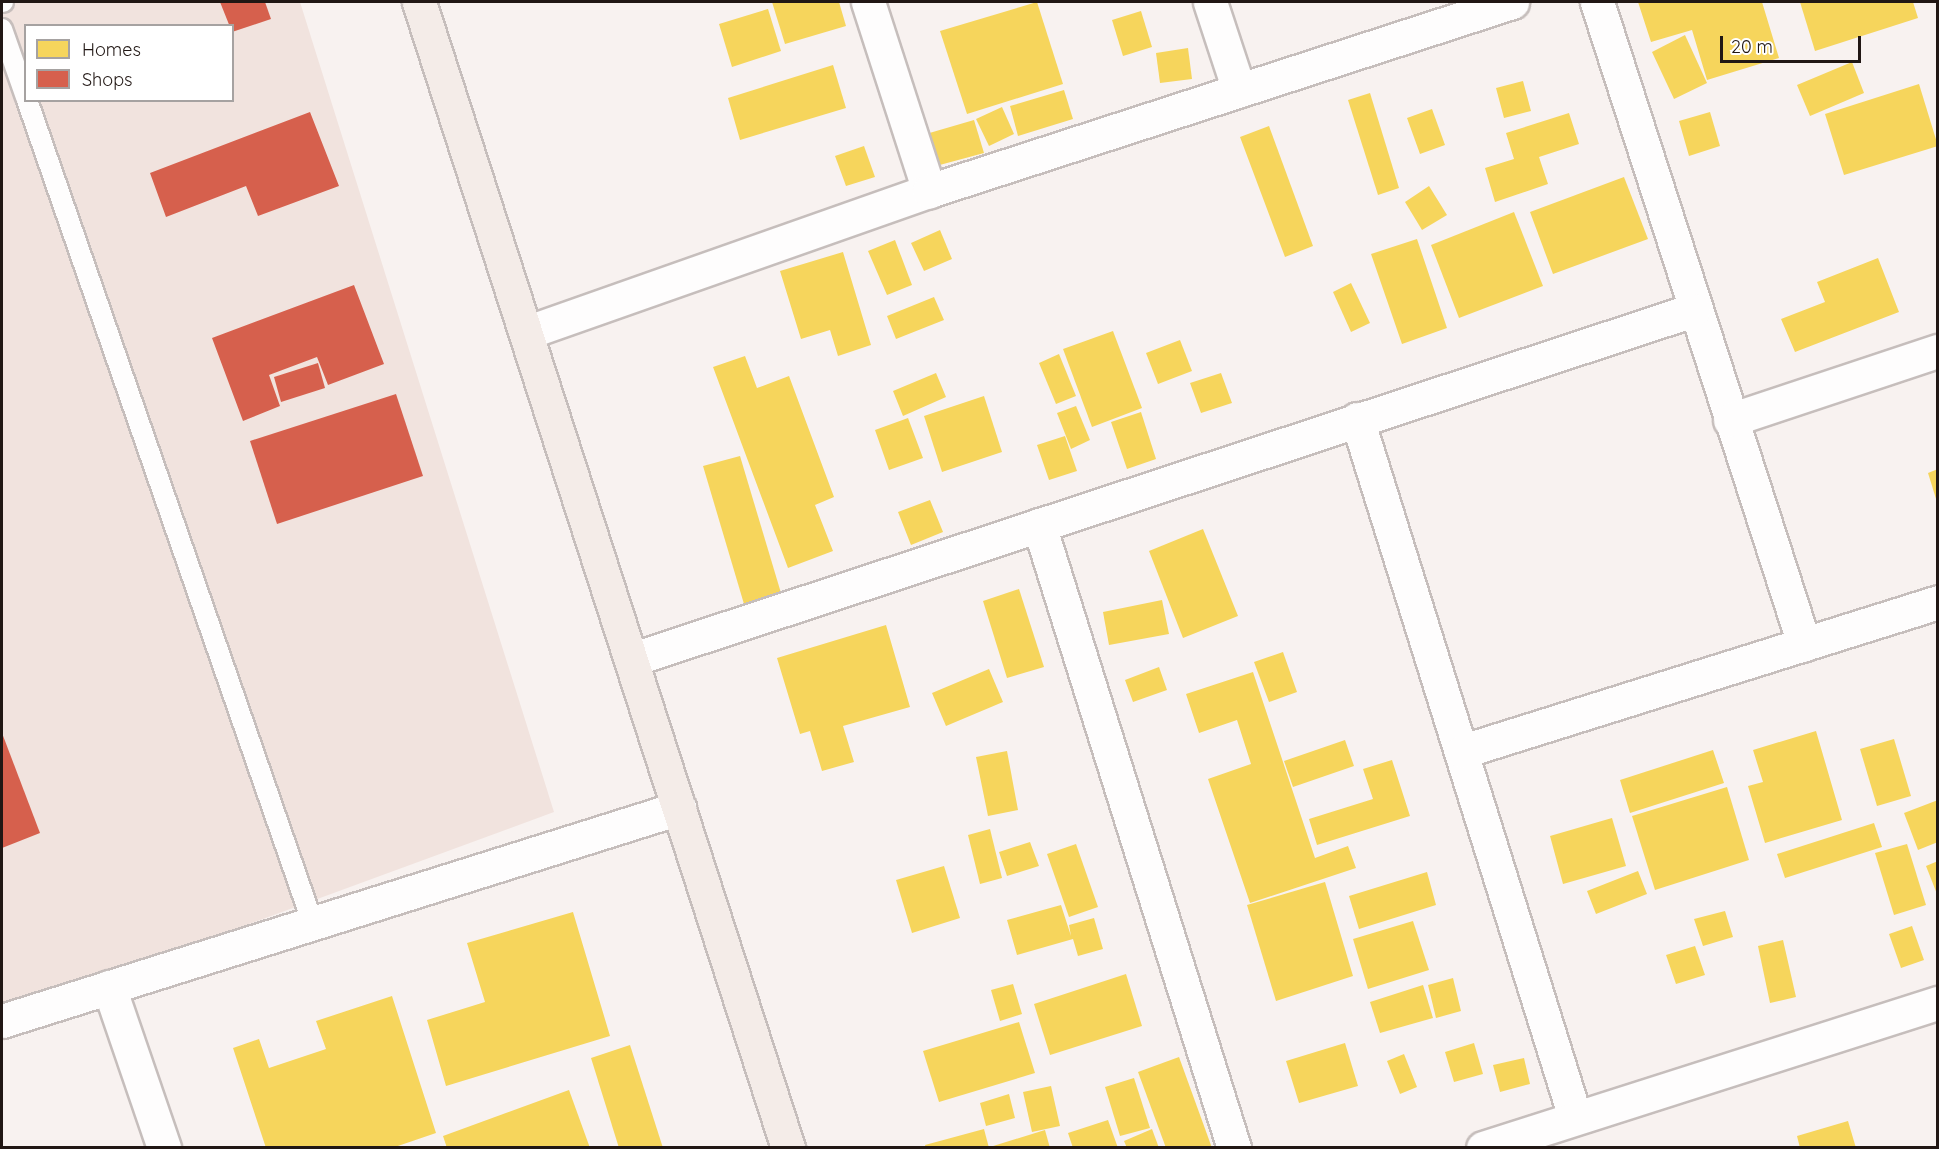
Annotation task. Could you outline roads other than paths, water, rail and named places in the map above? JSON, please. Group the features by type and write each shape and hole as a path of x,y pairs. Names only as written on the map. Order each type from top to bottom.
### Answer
{"highway":[{"path":"419,2 633,659 788,1148"}],"street":[{"path":"868,2 929,191"},
{"path":"1210,2 1239,90"},
{"path":"528,333 929,191 1512,2"},
{"path":"1597,2 1693,310 1804,644"},
{"path":"633,659 1693,310"},
{"path":"1730,420 1938,351"},
{"path":"1358,419 1575,1117"},
{"path":"1039,525 1234,1148"},
{"path":"1463,751 1938,602"},
{"path":"2,1021 312,921 679,808"},
{"path":"109,987 164,1148"},
{"path":"1483,1148 1938,1003"}],"lane":[{"path":"2,29 24,93"},
{"path":"27,102 312,921"}]}
